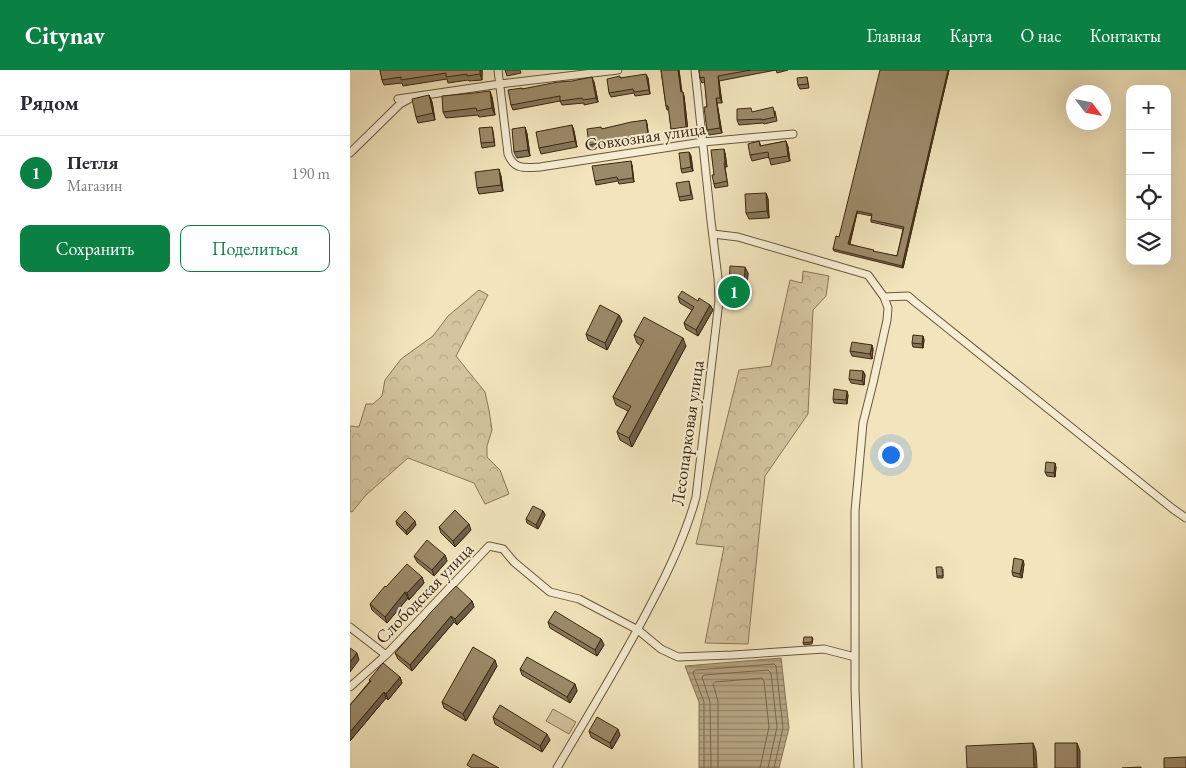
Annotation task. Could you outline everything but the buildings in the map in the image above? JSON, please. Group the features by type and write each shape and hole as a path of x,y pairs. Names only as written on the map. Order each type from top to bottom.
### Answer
{"street":[{"path":"498,70 500,84"},
{"path":"398,99 500,84 618,70"},
{"name":"Лесопарковая улица","path":"557,768 638,630 673,562 692,514 696,496 719,301 695,70"},
{"name":"Совхозная улица","path":"500,84 508,154 511,162 516,166 527,168 703,142 793,134"},
{"path":"350,153 400,104 414,97"},
{"path":"713,234 738,237 868,275 884,297 888,308 887,320 863,423 855,505 855,656 858,768"},
{"path":"884,297 908,296 1173,510 1186,518"},
{"name":"Слободская улица","path":"350,687 386,655 490,546 503,549 514,562 550,592 579,599 638,630 661,649 678,656 732,655 824,648 855,656"},
{"path":"350,627 386,655"}],"green space":[{"path":"803,271 829,276 826,296 813,310 808,414 765,476 748,644 705,643 724,547 696,544 739,370 771,366 790,280 802,283"},
{"path":"479,290 488,295 456,356 485,392 492,430 487,446 487,457 500,470 509,494 485,504 474,483 408,458 366,495 352,512 350,511 350,426 359,427 366,404 373,404 382,396 385,380 401,359 433,336 448,316"},
{"path":"553,709 576,722 569,734 546,721"}],"water":[{"path":"781,658 789,728 779,768 699,768 699,702 685,666"}],"place":[{"name":"Петля","path":"734,292"}]}
